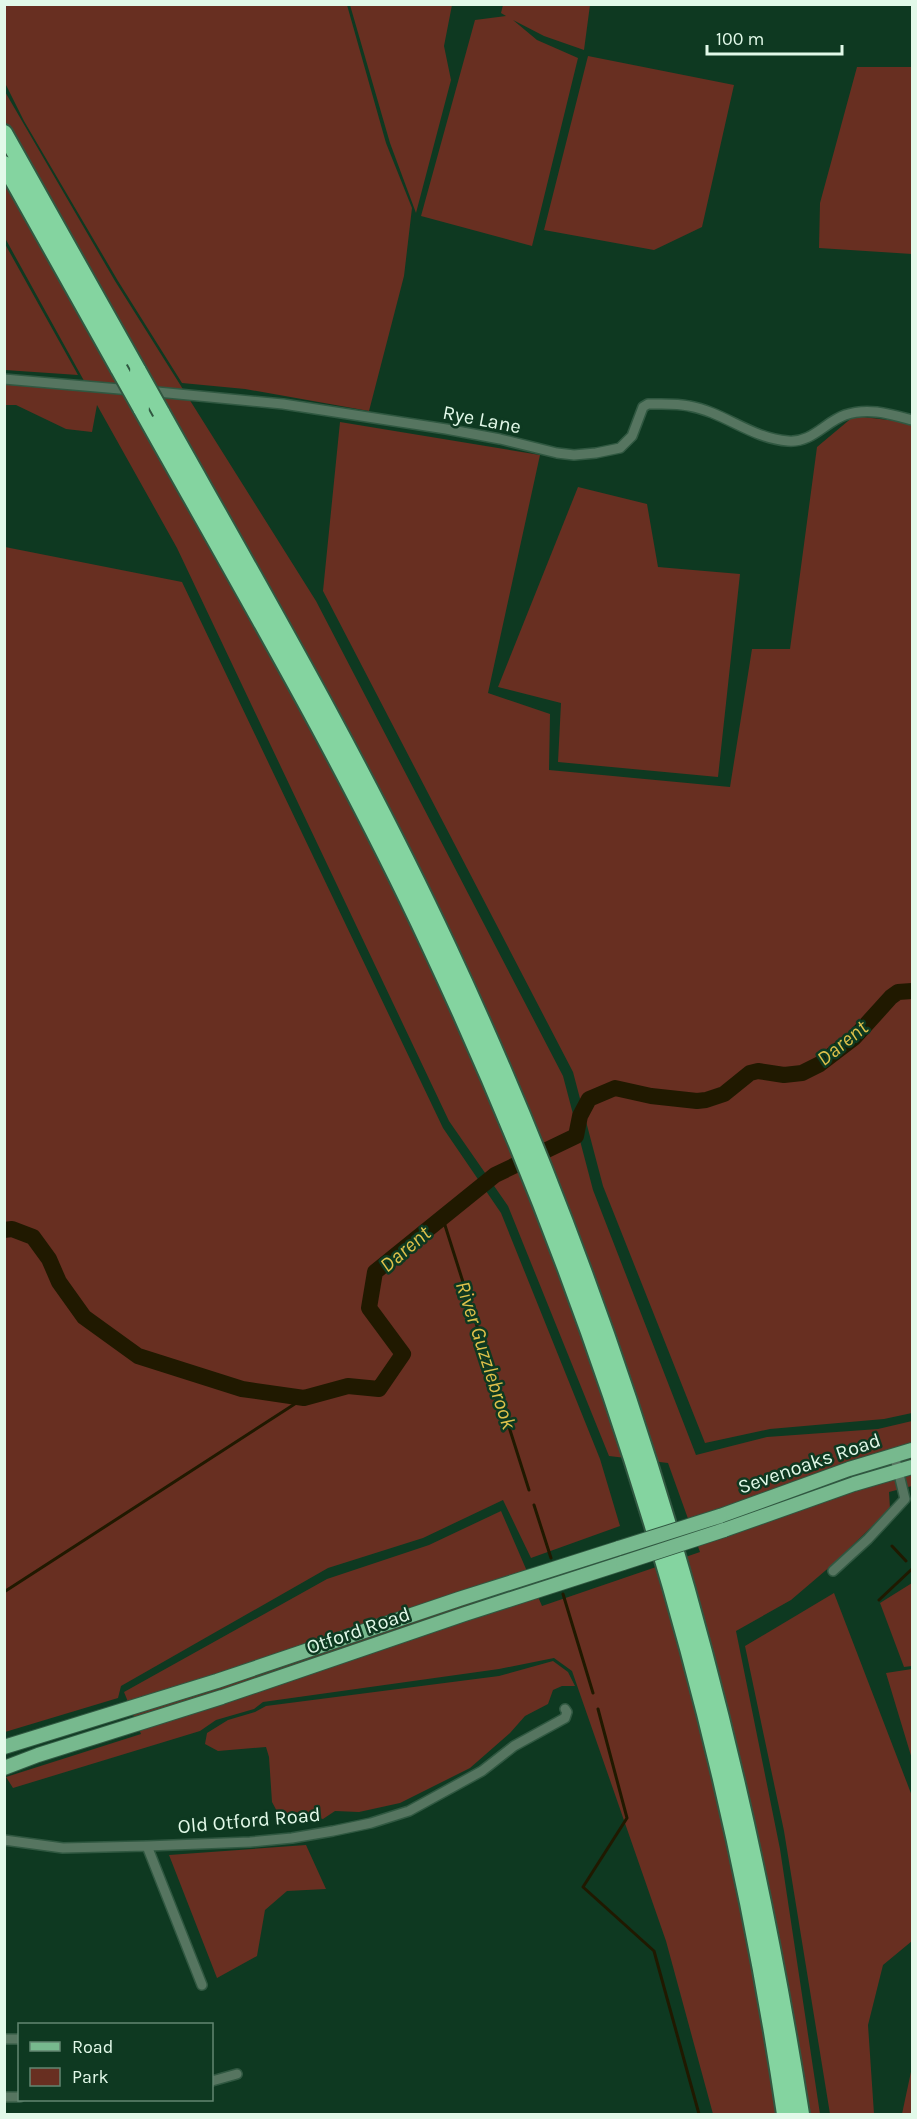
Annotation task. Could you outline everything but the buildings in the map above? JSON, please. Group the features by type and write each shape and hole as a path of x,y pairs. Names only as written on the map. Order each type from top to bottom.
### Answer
{"highway":[{"path":"4,133 298,656 378,806 449,949 634,1414 677,1553 704,1648 761,1891 801,2115"},
{"path":"4,164 346,776 508,1102"},
{"path":"549,1204 581,1309 650,1516 691,1659 745,1887 770,2018 785,2115"}],"main road":[{"name":"Sevenoaks Road","path":"720,1516 894,1454 912,1450"},
{"name":"Sevenoaks Road","path":"724,1530 854,1484 912,1467"},
{"name":"Otford Road","path":"4,1747 217,1681 459,1599 720,1516"},
{"name":"Otford Road","path":"4,1768 724,1530"}],"street":[{"name":"Rye Lane","path":"4,379 273,403 446,429 574,455 620,447 632,436 643,407 648,404 689,406 718,416 750,432 775,440 791,441 808,438 835,420 863,411 912,420"},
{"path":"833,1571 868,1539 905,1499 894,1454"},
{"name":"Old Otford Road","path":"4,1840 63,1848 250,1842 292,1838 370,1823 410,1811 482,1771 514,1746 560,1721 567,1714 565,1709"},
{"path":"147,1846 202,1985"},
{"path":"213,2082 237,2074"}],"green space":[{"path":"5,4 347,5 386,143 412,208 404,276 369,411 245,389 182,383 118,281 24,121 5,83"},
{"path":"350,5 452,5 444,46 451,80 416,213 390,143"},
{"path":"503,5 590,5 584,50 544,36 513,20 537,40 578,58 532,246 421,216 475,20 506,16 501,13"},
{"path":"588,56 734,85 702,227 654,250 544,230"},
{"path":"857,67 912,67 912,254 819,248 820,203"},
{"path":"4,90 115,281 316,601 563,1076 593,1190 696,1455 767,1437 878,1429 912,1421 912,1486 889,1492 890,1509 832,1565 791,1600 736,1631 780,1849 820,2114 713,2114 666,1941 572,1671 554,1658 499,1669 263,1702 254,1709 216,1720 200,1731 13,1788 6,1777 141,1734 124,1692 327,1579 429,1545 501,1511 542,1606 700,1552 668,1463 609,1456 508,1206 449,1121 177,548 97,405 92,432 66,429 16,405 5,405 5,382 88,388 5,238"},
{"path":"5,244 78,375 5,370"},
{"path":"854,416 912,425 912,1413 884,1419 770,1429 705,1443 603,1186 573,1072 323,591 340,422 540,455 488,693 550,714 549,770 730,787 752,649 790,649 817,447"},
{"path":"578,487 647,504 658,567 740,574 718,777 558,762 561,703 498,687"},
{"path":"5,547 182,582 443,1128 501,1213 600,1459 620,1526 531,1558 503,1500 423,1538 328,1568 121,1686 118,1698 5,1732"},
{"path":"912,1583 912,1666 904,1667 880,1603"},
{"path":"834,1593 912,1796 912,1941 883,1965 868,2025 874,2114 830,2114 784,1831 745,1646"},
{"path":"553,1661 568,1672 575,1686 562,1686 553,1690 548,1704 525,1716 510,1733 470,1768 400,1803 359,1812 335,1811 323,1819 295,1812 280,1817 272,1802 269,1757 266,1747 218,1751 205,1744 207,1733 228,1720 255,1712 266,1706 499,1676"},
{"path":"912,1669 912,1759 886,1673"},
{"path":"306,1845 326,1889 287,1891 265,1910 257,1956 217,1978 169,1855"},
{"path":"912,2067 912,2114 902,2114"}],"waterway":[{"name":"Darent","path":"4,1230 12,1229 33,1237 49,1259 59,1282 84,1317 138,1356 242,1389 304,1398 348,1386 379,1389 403,1354 369,1308 375,1272 495,1175 576,1136 580,1116 589,1099 615,1088 651,1096 706,1100 724,1094 750,1073 758,1071 784,1075 802,1073 820,1064 854,1038 891,997 898,992 912,991"},
{"name":"River Guzzlebrook","path":"443,1219 529,1490"},
{"path":"4,1592 304,1398"},
{"name":"River Guzzlebrook","path":"534,1505 551,1558"},
{"path":"892,1546 906,1561"},
{"path":"879,1600 912,1569"},
{"name":"River Guzzlebrook","path":"563,1594 593,1693"},
{"name":"River Guzzlebrook","path":"598,1709 627,1818 583,1887 654,1951 699,2114"}]}
